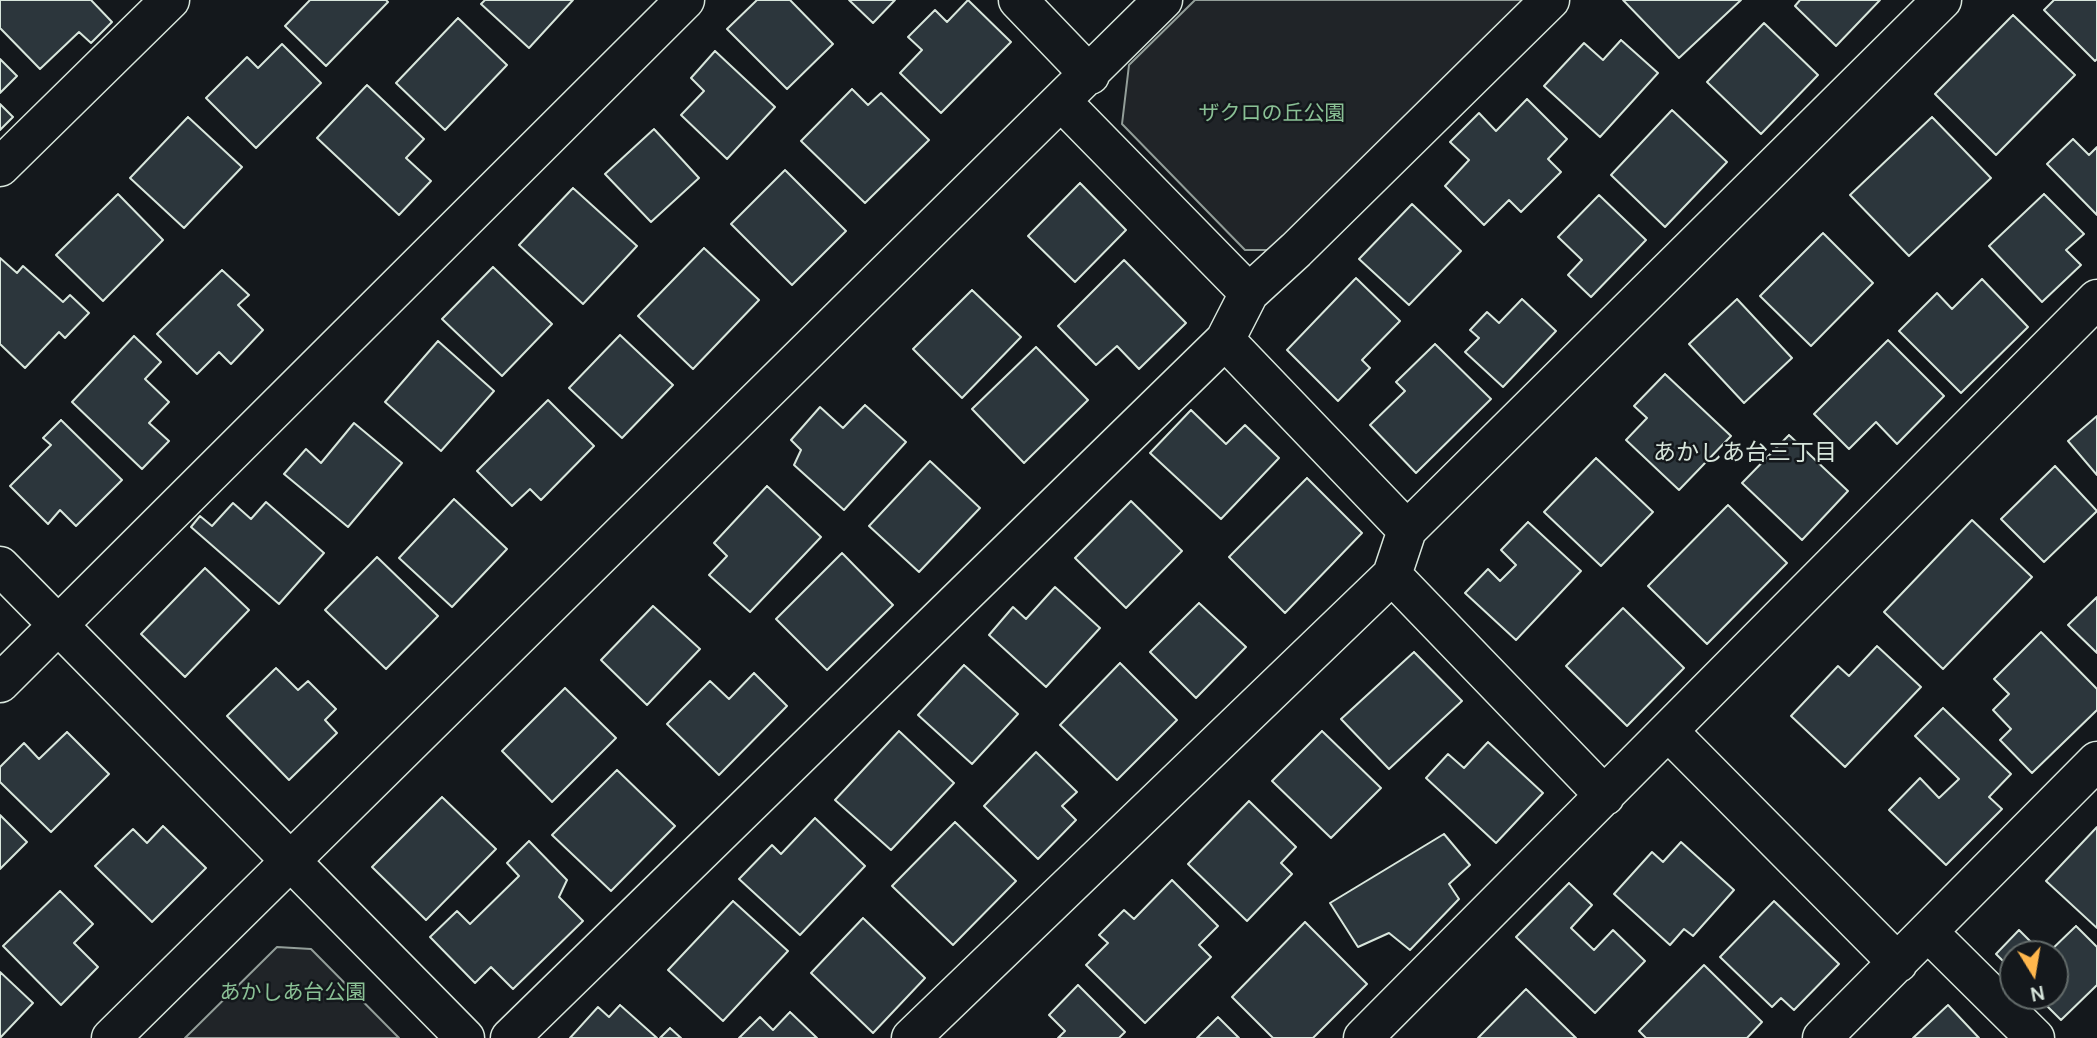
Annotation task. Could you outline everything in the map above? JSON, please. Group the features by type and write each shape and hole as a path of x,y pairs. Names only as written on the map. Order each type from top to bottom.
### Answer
{"street":[{"path":"0,167 170,0"},
{"path":"0,683 685,0"},
{"path":"1017,0 1090,75"},
{"path":"111,1038 1090,75 1163,0"},
{"path":"510,1038 1225,340 1249,293 1550,0"},
{"path":"911,1038 1392,575 1407,530 1942,0"},
{"path":"1062,102 1249,293"},
{"path":"1363,1038 2097,299"},
{"path":"1225,340 1407,530"},
{"path":"0,566 465,1038"},
{"path":"1392,575 1605,796"},
{"path":"1668,731 1898,963"},
{"path":"1822,1038 2097,761"},
{"path":"1929,933 2035,1038"}],"green space":[{"name":"ザクロの丘公園","path":"1195,0 1550,0 1296,250 1245,250 1122,124 1129,65"},
{"name":"あかしあ台公園","path":"277,947 311,949 399,1038 185,1038"}],"building":[{"path":"0,0 91,0 112,22 91,43 79,32 40,69 0,28"},
{"path":"310,0 388,2 326,66 285,26"},
{"path":"485,0 573,0 529,48 481,4"},
{"path":"757,0 790,0 833,44 787,89 727,29"},
{"path":"849,0 895,0 873,23"},
{"path":"968,0 1011,42 941,113 900,73 922,50 908,37 935,10 947,22"},
{"path":"1623,0 1741,0 1679,58"},
{"path":"1800,0 1880,0 1836,46 1795,6"},
{"path":"2054,0 2097,0 2095,61 2044,10"},
{"path":"2013,15 2075,75 1996,155 1935,94"},
{"path":"458,18 507,65 445,130 396,83"},
{"path":"1764,23 1818,75 1761,134 1707,82"},
{"path":"1621,40 1658,73 1600,137 1544,86 1584,43 1603,60"},
{"path":"282,44 321,83 256,148 206,98 247,57 258,68"},
{"path":"715,51 775,107 727,159 681,115 704,91 691,78"},
{"path":"0,59 17,76 0,93"},
{"path":"367,85 424,139 406,158 431,181 399,215 317,138"},
{"path":"852,89 868,105 881,93 929,140 865,203 801,141"},
{"path":"1527,99 1567,139 1548,159 1561,172 1521,212 1509,200 1484,225 1445,186 1469,160 1450,142 1479,113 1496,131"},
{"path":"0,104 13,117 0,130"},
{"path":"1672,110 1727,162 1665,227 1611,175"},
{"path":"188,117 242,167 184,228 130,178"},
{"path":"1932,117 1991,178 1909,256 1850,195"},
{"path":"654,129 699,178 651,222 605,174"},
{"path":"2073,139 2089,155 2097,147 2097,215 2047,164"},
{"path":"785,170 846,231 792,285 731,224"},
{"path":"1080,183 1126,230 1075,282 1028,236"},
{"path":"573,188 637,246 583,304 519,245"},
{"path":"118,194 163,240 103,301 56,255"},
{"path":"2044,194 2084,234 2066,250 2081,265 2042,302 1989,246"},
{"path":"1599,195 1646,240 1591,297 1568,275 1582,260 1558,237"},
{"path":"1412,204 1461,251 1409,305 1359,259"},
{"path":"1823,233 1873,283 1811,346 1760,296"},
{"path":"704,248 759,300 693,369 638,316"},
{"path":"0,258 17,273 23,266 63,302 70,295 89,313 65,338 59,332 25,368 0,344"},
{"path":"1124,260 1186,323 1139,369 1117,346 1096,365 1058,326"},
{"path":"493,267 552,324 502,376 442,319"},
{"path":"222,270 249,295 238,305 263,330 231,364 219,352 197,374 157,334"},
{"path":"1356,278 1400,321 1362,360 1370,368 1338,401 1287,350"},
{"path":"1982,279 2028,327 1961,393 1899,331 1937,293 1952,309"},
{"path":"972,290 1021,337 962,398 913,349"},
{"path":"1522,299 1556,331 1503,387 1465,352 1479,338 1470,330 1487,312 1499,323"},
{"path":"1737,299 1792,358 1744,403 1689,344"},
{"path":"620,335 673,385 622,438 569,388"},
{"path":"134,336 161,362 145,379 169,402 149,423 169,441 142,469 72,402"},
{"path":"1888,340 1944,396 1897,444 1876,422 1849,449 1814,414"},
{"path":"438,341 494,391 441,451 385,402"},
{"path":"1435,344 1491,399 1416,473 1370,425 1405,391 1396,382"},
{"path":"1036,347 1088,400 1024,463 972,409"},
{"path":"1665,374 1731,436 1679,490 1626,440 1647,418 1634,406"},
{"path":"548,400 594,446 541,500 530,489 512,506 477,471"},
{"path":"865,405 906,442 844,510 794,465 801,450 791,440 820,407 843,428"},
{"path":"1191,410 1226,444 1245,425 1279,458 1221,519 1150,453"},
{"path":"2097,416 2097,475 2068,441"},
{"path":"61,420 122,480 76,526 60,510 48,524 10,486 51,445 43,438"},
{"path":"354,423 402,463 348,527 284,474 306,449 321,463"},
{"path":"1789,435 1848,491 1802,540 1742,483"},
{"path":"1596,458 1653,512 1601,566 1544,512"},
{"path":"930,461 980,508 919,572 869,526"},
{"path":"2055,466 2097,511 2044,562 2001,519"},
{"path":"1307,478 1362,533 1285,613 1229,557"},
{"path":"767,486 821,537 750,612 709,575 727,556 714,543"},
{"path":"454,499 507,549 452,607 399,558"},
{"path":"1131,501 1182,551 1126,608 1075,558"},
{"path":"266,502 324,553 279,604 191,527 200,516 212,526 233,503 251,519"},
{"path":"1728,505 1787,563 1707,644 1648,586"},
{"path":"1972,520 2032,577 1943,669 1884,612"},
{"path":"1528,522 1581,571 1516,640 1465,593 1488,569 1500,581 1516,565 1501,550"},
{"path":"842,553 893,605 827,670 776,619"},
{"path":"377,557 438,616 386,669 325,610"},
{"path":"205,568 249,610 185,677 141,634"},
{"path":"1055,587 1100,628 1046,687 989,635 1013,607 1026,619"},
{"path":"2097,597 2097,653 2068,625"},
{"path":"1199,603 1246,647 1196,698 1150,652"},
{"path":"653,606 700,649 647,705 601,660"},
{"path":"1623,608 1684,668 1627,726 1566,666"},
{"path":"2041,632 2097,689 2097,710 2032,773 2000,740 2011,729 1993,710 2009,694 1994,679"},
{"path":"1877,646 1921,687 1845,767 1791,716 1838,666 1849,676"},
{"path":"1414,652 1462,701 1389,769 1341,719"},
{"path":"1120,663 1177,720 1117,780 1060,725"},
{"path":"964,665 1018,714 972,764 918,715"},
{"path":"276,668 298,690 308,681 336,709 325,720 337,733 289,780 227,716"},
{"path":"754,673 787,706 719,775 667,724 710,681 729,699"},
{"path":"565,688 616,738 552,802 502,751"},
{"path":"1943,708 2011,774 1989,797 2002,809 1946,865 1889,810 1920,778 1939,798 1959,779 1915,736"},
{"path":"899,731 954,783 891,850 835,800"},
{"path":"1322,731 1381,788 1331,838 1272,781"},
{"path":"67,732 109,774 51,832 0,782 0,767 24,743 39,759"},
{"path":"1488,742 1543,793 1496,843 1426,778 1448,754 1464,768"},
{"path":"1036,752 1077,792 1062,806 1076,820 1038,859 984,806"},
{"path":"617,770 675,826 611,891 552,835"},
{"path":"442,797 496,849 426,920 372,867"},
{"path":"1249,801 1296,847 1281,863 1292,874 1247,921 1188,864"},
{"path":"0,815 27,842 0,869"},
{"path":"815,818 865,866 800,935 739,879 772,845 781,854"},
{"path":"955,822 1016,881 953,945 892,886"},
{"path":"163,826 206,868 152,922 95,866 133,829 147,843"},
{"path":"2097,827 2097,928 2046,881"},
{"path":"1444,834 1470,865 1449,884 1459,899 1410,950 1389,933 1358,947 1330,903"},
{"path":"529,841 567,880 559,897 583,921 513,989 491,967 475,983 430,937 457,911 470,924 519,876 507,863"},
{"path":"1681,842 1734,890 1693,936 1684,929 1670,945 1614,894 1652,852 1663,862"},
{"path":"1172,880 1218,926 1199,945 1211,957 1145,1023 1086,965 1108,943 1099,935 1124,910 1134,919"},
{"path":"1569,883 1592,905 1571,928 1594,950 1613,930 1645,961 1595,1013 1516,937"},
{"path":"60,891 93,924 74,943 98,967 61,1005 3,946"},
{"path":"733,901 788,951 723,1021 668,970"},
{"path":"1774,901 1839,964 1794,1010 1781,998 1772,1007 1720,957"},
{"path":"863,918 925,978 873,1033 811,973"},
{"path":"1305,922 1367,984 1313,1038 1273,1038 1232,997"},
{"path":"2076,926 2097,947 2097,985 2061,1020 2051,1010 2069,1010 2069,940 2062,940"},
{"path":"2019,930 2029,940 2009,940"},
{"path":"1704,965 1762,1022 1747,1038 1646,1038 1639,1031"},
{"path":"0,972 33,1003 0,1038"},
{"path":"1078,985 1125,1032 1119,1038 1058,1038 1065,1031 1049,1015"},
{"path":"1526,989 1576,1038 1478,1038"},
{"path":"620,1005 657,1038 570,1038 598,1007 609,1017"},
{"path":"1948,1005 1979,1038 1913,1038"},
{"path":"790,1012 817,1038 739,1038 760,1017 773,1030"},
{"path":"1218,1017 1239,1038 1197,1038"},
{"path":"670,1028 681,1038 660,1038"}],"district":[{"name":"あかしあ台三丁目","path":"1745,454"}]}
